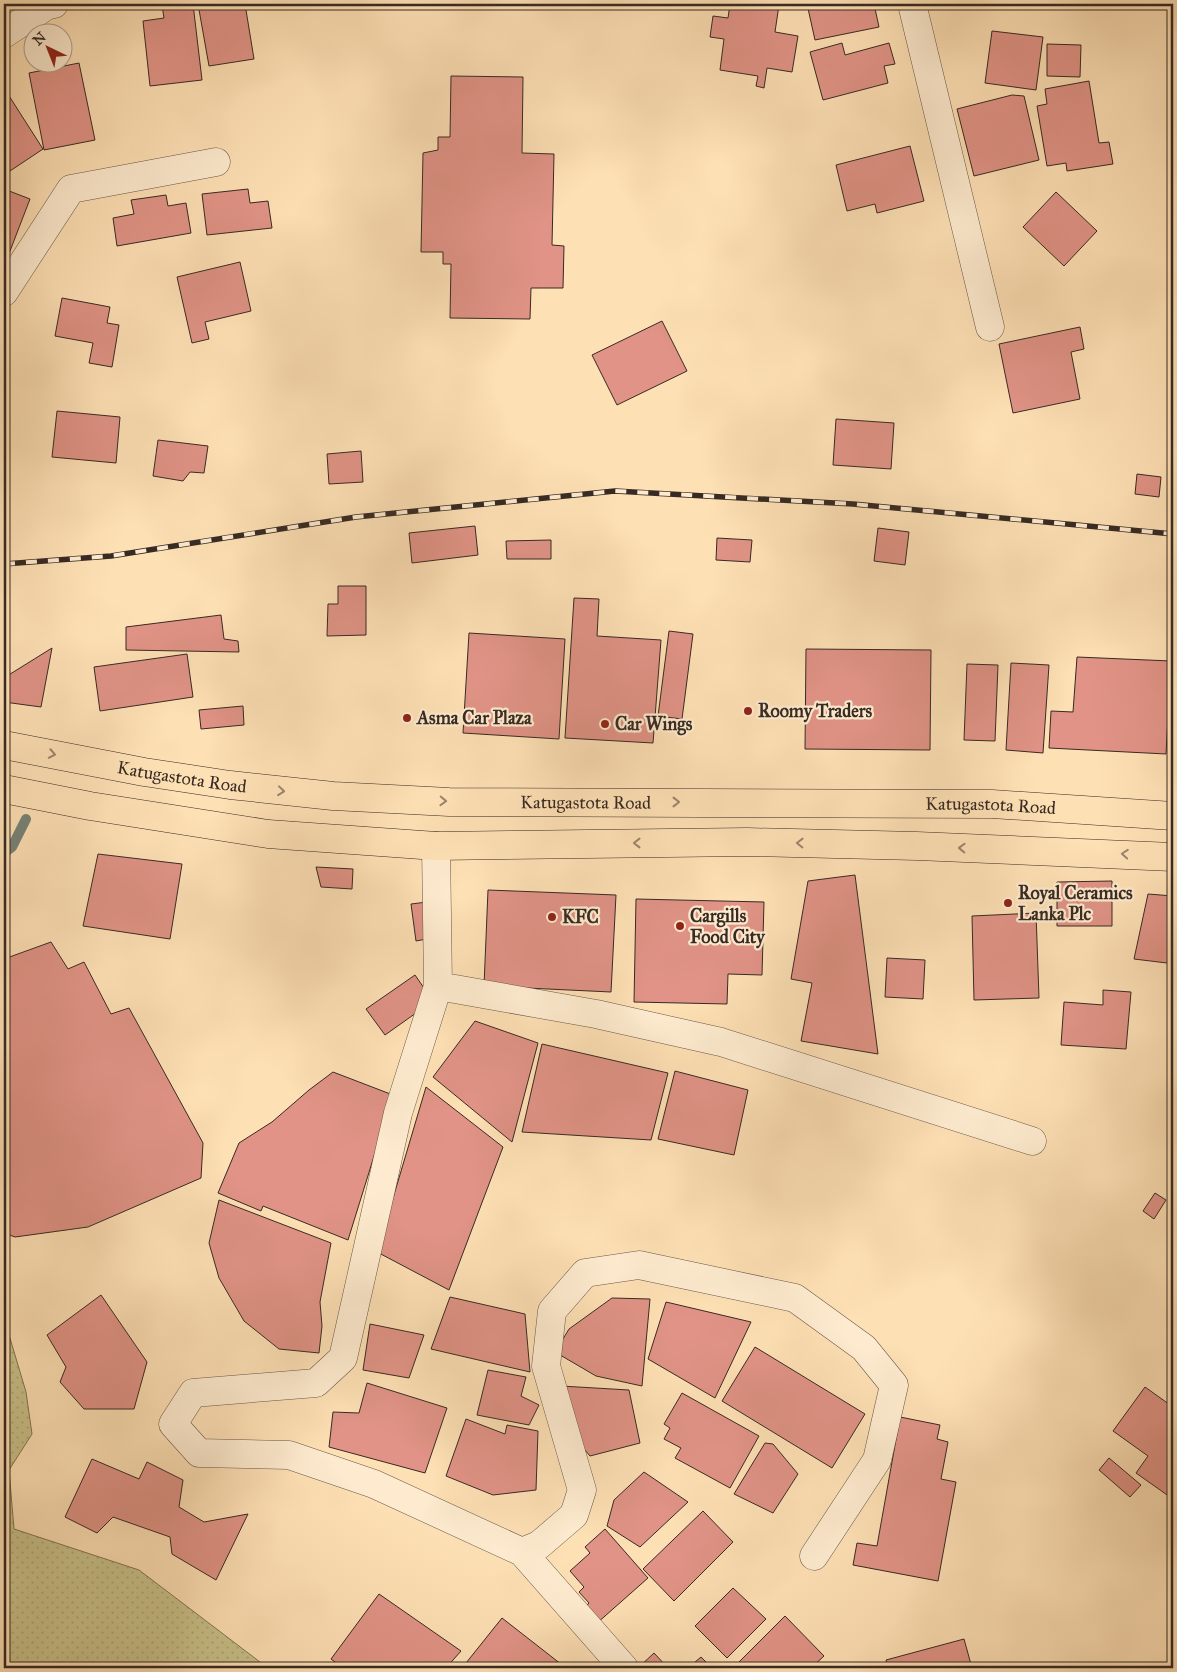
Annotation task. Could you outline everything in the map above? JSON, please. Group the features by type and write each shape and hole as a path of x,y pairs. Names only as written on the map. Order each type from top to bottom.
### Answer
{"highway":[{"name":"Katugastota Road","path":"4,745 154,774 230,785 333,796 449,802 992,804 1173,816"},
{"path":"4,789 90,806 268,834 436,846 756,842 974,848 1173,857"}],"street":[{"path":"4,34 46,6 54,4"},
{"path":"912,4 990,327"},
{"path":"4,292 71,188 216,162"},
{"path":"436,846 438,986 398,1113 343,1358 316,1383 193,1393 173,1424 199,1453 289,1456 374,1484 522,1552 624,1668"},
{"path":"438,986 596,1014 721,1042 1032,1141"},
{"path":"522,1552 539,1546 574,1515 582,1490 546,1366 552,1312 585,1273 638,1265 795,1298 864,1348 894,1385 877,1460 814,1556"}],"shaded area":[{"path":"4,1318 26,1392 32,1434 9,1470 14,1529 139,1570 260,1662 261,1668 4,1668"}],"building":[{"path":"193,4 202,80 150,86 143,21 164,18 162,5"},
{"path":"198,4 245,4 254,59 209,66"},
{"path":"730,4 779,5 775,32 798,36 792,72 767,68 764,88 756,86 758,76 720,70 724,39 710,37 713,16 728,18"},
{"path":"807,4 874,4 879,27 815,40"},
{"path":"992,31 1043,37 1036,90 985,83"},
{"path":"842,43 845,55 889,43 895,64 884,66 888,83 823,100 810,52"},
{"path":"1047,44 1081,45 1080,77 1047,76"},
{"path":"79,63 95,140 44,150 29,73 72,72 72,64"},
{"path":"451,76 523,77 522,153 554,154 552,245 564,246 563,288 531,288 530,319 450,318 451,264 443,264 443,252 421,252 423,153 438,150 438,137 450,137"},
{"path":"1089,81 1099,143 1109,142 1113,164 1067,171 1066,163 1047,166 1037,106 1047,104 1045,89"},
{"path":"4,88 43,149 4,175"},
{"path":"1012,95 1024,96 1039,160 974,176 957,109"},
{"path":"910,146 924,201 877,213 875,204 847,211 836,165"},
{"path":"4,189 30,199 5,264 4,264"},
{"path":"248,189 250,203 268,201 272,228 207,235 202,194"},
{"path":"1056,192 1097,231 1064,266 1023,227"},
{"path":"166,195 168,206 186,203 191,233 117,246 113,218 134,214 131,200"},
{"path":"240,262 251,311 205,322 209,339 192,343 177,277"},
{"path":"62,298 110,307 107,323 119,325 112,367 89,363 93,343 55,336"},
{"path":"662,321 687,371 617,405 592,355"},
{"path":"1080,327 1084,349 1071,352 1080,399 1013,413 999,344"},
{"path":"57,411 120,417 116,463 52,457"},
{"path":"836,419 894,423 891,469 833,465"},
{"path":"158,440 208,446 204,473 190,472 183,481 153,476"},
{"path":"361,451 363,482 329,484 327,454"},
{"path":"1137,474 1161,477 1159,497 1135,494"},
{"path":"475,526 478,555 412,563 409,533"},
{"path":"878,528 909,532 905,565 874,561"},
{"path":"717,538 752,540 750,562 716,560"},
{"path":"551,540 551,559 507,559 506,541"},
{"path":"338,586 366,586 366,635 327,636 328,604 338,604"},
{"path":"574,598 599,599 597,636 661,640 653,743 565,738"},
{"path":"221,615 224,639 238,641 239,652 126,650 126,627"},
{"path":"669,631 693,634 682,719 658,716"},
{"path":"469,633 565,639 559,739 463,733"},
{"path":"52,648 41,707 4,702 4,688 7,676"},
{"path":"806,649 931,650 930,750 805,749"},
{"path":"187,654 193,697 100,711 94,667"},
{"path":"1077,657 1171,661 1166,754 1049,748 1051,711 1073,712"},
{"path":"1011,663 1049,665 1043,753 1006,750"},
{"path":"967,664 998,665 995,741 964,740"},
{"path":"243,706 244,725 201,729 199,710"},
{"path":"98,854 182,864 170,939 83,926"},
{"path":"316,867 353,869 352,889 321,887"},
{"path":"855,875 878,1054 801,1041 812,983 791,979 808,881"},
{"path":"1112,881 1112,926 1057,926 1057,882"},
{"path":"488,890 616,895 611,992 484,986"},
{"path":"1148,894 1173,896 1173,941 1167,963 1134,959"},
{"path":"636,899 764,902 762,975 728,974 727,1004 634,1002"},
{"path":"427,902 432,938 416,941 411,904"},
{"path":"1036,913 1039,998 974,1000 972,916"},
{"path":"51,942 68,969 84,962 111,1014 129,1008 203,1143 201,1178 88,1227 15,1237 4,1233 4,959"},
{"path":"887,958 925,960 923,999 885,997"},
{"path":"415,975 433,1001 385,1035 366,1009"},
{"path":"1103,990 1131,992 1126,1049 1061,1045 1064,1002 1103,1005"},
{"path":"475,1021 538,1043 512,1142 433,1077"},
{"path":"542,1044 668,1073 651,1140 522,1132"},
{"path":"675,1071 748,1090 734,1155 658,1139"},
{"path":"333,1072 393,1095 348,1240 263,1206 261,1211 218,1193 239,1143 272,1122"},
{"path":"426,1087 503,1147 449,1290 377,1252"},
{"path":"1155,1193 1166,1200 1154,1219 1143,1211"},
{"path":"219,1200 331,1243 320,1302 322,1326 319,1353 279,1349 244,1321 219,1278 209,1243"},
{"path":"101,1295 147,1362 134,1409 84,1409 60,1382 66,1367 47,1335"},
{"path":"450,1297 525,1314 530,1372 431,1349"},
{"path":"612,1298 650,1299 642,1386 596,1376 555,1352 569,1329"},
{"path":"666,1302 751,1322 715,1398 648,1359"},
{"path":"370,1324 424,1335 409,1378 363,1370"},
{"path":"755,1347 865,1414 832,1468 722,1401"},
{"path":"488,1370 526,1377 521,1396 539,1405 529,1425 477,1415"},
{"path":"367,1383 447,1408 425,1473 329,1447 333,1412 359,1413"},
{"path":"561,1386 629,1390 640,1443 590,1456 574,1437"},
{"path":"1145,1387 1173,1407 1173,1493 1170,1497 1136,1473 1148,1456 1113,1431"},
{"path":"682,1393 759,1436 730,1488 675,1458 681,1448 664,1439 670,1428 664,1424"},
{"path":"900,1417 940,1425 937,1439 948,1442 941,1479 956,1482 938,1581 853,1565 857,1543 877,1546"},
{"path":"466,1419 505,1434 507,1425 538,1431 536,1490 493,1495 446,1476"},
{"path":"765,1443 773,1444 798,1474 773,1513 734,1494"},
{"path":"1109,1458 1141,1485 1130,1497 1099,1470"},
{"path":"92,1459 139,1479 147,1462 183,1480 179,1507 204,1522 248,1514 216,1580 172,1554 170,1537 113,1517 97,1533 65,1517"},
{"path":"644,1472 688,1502 640,1547 607,1526 614,1500"},
{"path":"703,1511 733,1542 674,1601 643,1569"},
{"path":"605,1529 648,1578 596,1624 583,1609 589,1603 579,1592 584,1587 570,1571 590,1553 585,1547"},
{"path":"733,1588 766,1619 727,1658 695,1626"},
{"path":"379,1594 461,1651 446,1668 343,1668 331,1659"},
{"path":"785,1616 824,1656 811,1668 733,1668"},
{"path":"502,1618 566,1668 462,1668"},
{"path":"964,1639 972,1668 888,1668 886,1660"},
{"path":"654,1653 668,1668 638,1668"},
{"path":"701,1657 712,1668 688,1668"}],"waterway":[{"path":"4,853 12,847 26,819"}],"railway":[{"path":"4,564 111,556 356,517 615,491 853,504 1173,534"}],"place":[{"name":"Roomy Traders","path":"748,711"},
{"name":"Asma Car Plaza","path":"407,718"},
{"name":"Car Wings","path":"605,724"},
{"name":"Royal Ceramics Lanka Plc","path":"1008,903"},
{"name":"KFC","path":"552,917"},
{"name":"Cargills Food City","path":"680,926"}]}
